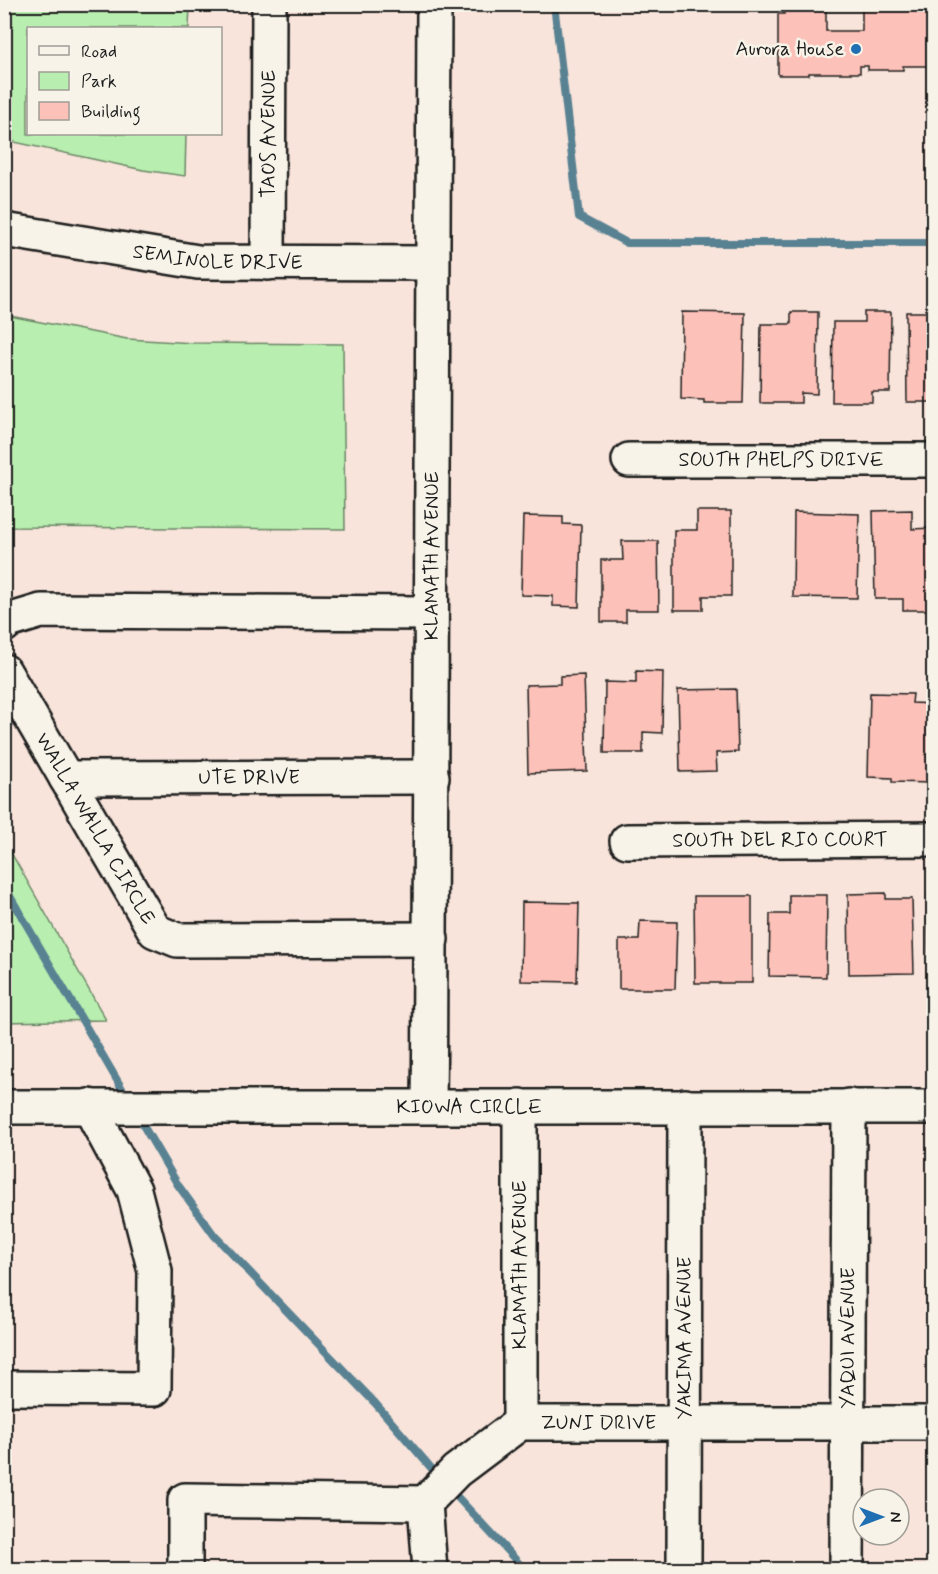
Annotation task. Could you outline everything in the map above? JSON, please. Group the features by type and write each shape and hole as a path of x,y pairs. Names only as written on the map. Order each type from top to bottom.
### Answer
{"street":[{"name":"TAOS AVENUE","path":"268,263 269,4"},
{"name":"KLAMATH AVENUE","path":"429,1106 434,4"},
{"name":"SEMINOLE DRIVE","path":"4,230 198,262 432,263"},
{"name":"SOUTH PHELPS DRIVE","path":"629,460 933,460"},
{"path":"4,625 6,622 40,611 431,613"},
{"name":"WALLA WALLA CIRCLE","path":"4,671 155,931 177,940 431,939"},
{"name":"UTE DRIVE","path":"66,778 432,777"},
{"name":"SOUTH DEL RIO COURT","path":"627,841 933,838"},
{"path":"4,1388 154,1389 155,1271 134,1190 102,1106"},
{"name":"KLAMATH AVENUE","path":"520,1106 520,1423"},
{"name":"YAKIMA AVENUE","path":"684,1569 685,1106"},
{"name":"YAQUI AVENUE","path":"847,1569 849,1106"},
{"name":"KIOWA CIRCLE","path":"4,1107 933,1107"},
{"name":"ZUNI DRIVE","path":"429,1499 456,1471 520,1423 933,1423"},
{"path":"185,1569 185,1500 429,1499 430,1569"}],"green space":[{"path":"5,4 190,5 189,27 27,27 27,135 186,135 185,176 143,170 5,140"},
{"path":"5,315 127,339 194,343 343,344 345,529 5,527"},
{"path":"5,842 106,1020 5,1022"}],"building":[{"name":"Aurora House","path":"784,4 826,4 826,31 862,31 862,4 934,4 934,66 903,66 903,70 868,70 868,66 860,66 860,73 778,75 778,14 784,14"},
{"path":"682,312 745,313 743,403 704,403 704,400 681,399"},
{"path":"791,312 818,312 817,394 801,393 801,403 760,403 761,324 791,324"},
{"path":"864,312 891,312 890,392 872,392 872,402 832,402 833,322 864,322"},
{"path":"906,312 934,312 934,402 907,402"},
{"path":"912,510 912,529 932,528 933,610 903,610 903,599 875,599 873,511"},
{"path":"697,511 731,511 731,596 703,596 703,610 674,610 674,530 697,530"},
{"path":"794,512 859,514 857,598 793,597"},
{"path":"523,516 563,517 563,524 581,525 579,607 553,606 553,596 521,595"},
{"path":"622,541 658,541 659,610 626,610 626,622 601,622 601,560 623,560"},
{"path":"636,671 663,672 662,733 643,732 643,753 604,753 605,682 636,683"},
{"path":"584,675 587,771 528,773 526,685 560,684 560,676"},
{"path":"736,689 738,752 716,753 717,771 680,772 678,690"},
{"path":"870,693 913,694 912,703 934,704 932,783 892,782 892,778 868,777"},
{"path":"886,893 886,899 912,899 914,973 849,974 848,894"},
{"path":"928,894 934,894 934,977 929,977"},
{"path":"789,895 827,895 826,977 769,976 770,914 789,914"},
{"path":"694,896 752,896 752,983 695,983"},
{"path":"522,902 579,903 577,982 521,981"},
{"path":"640,921 677,922 675,989 619,989 619,940 639,940"}],"waterway":[{"path":"554,4 579,217 627,243 934,243"},
{"path":"4,886 128,1099"},
{"path":"137,1115 178,1185 214,1235 375,1403 439,1477"},
{"path":"448,1487 525,1570"}],"place":[{"name":"Aurora House","path":"856,49"}]}
